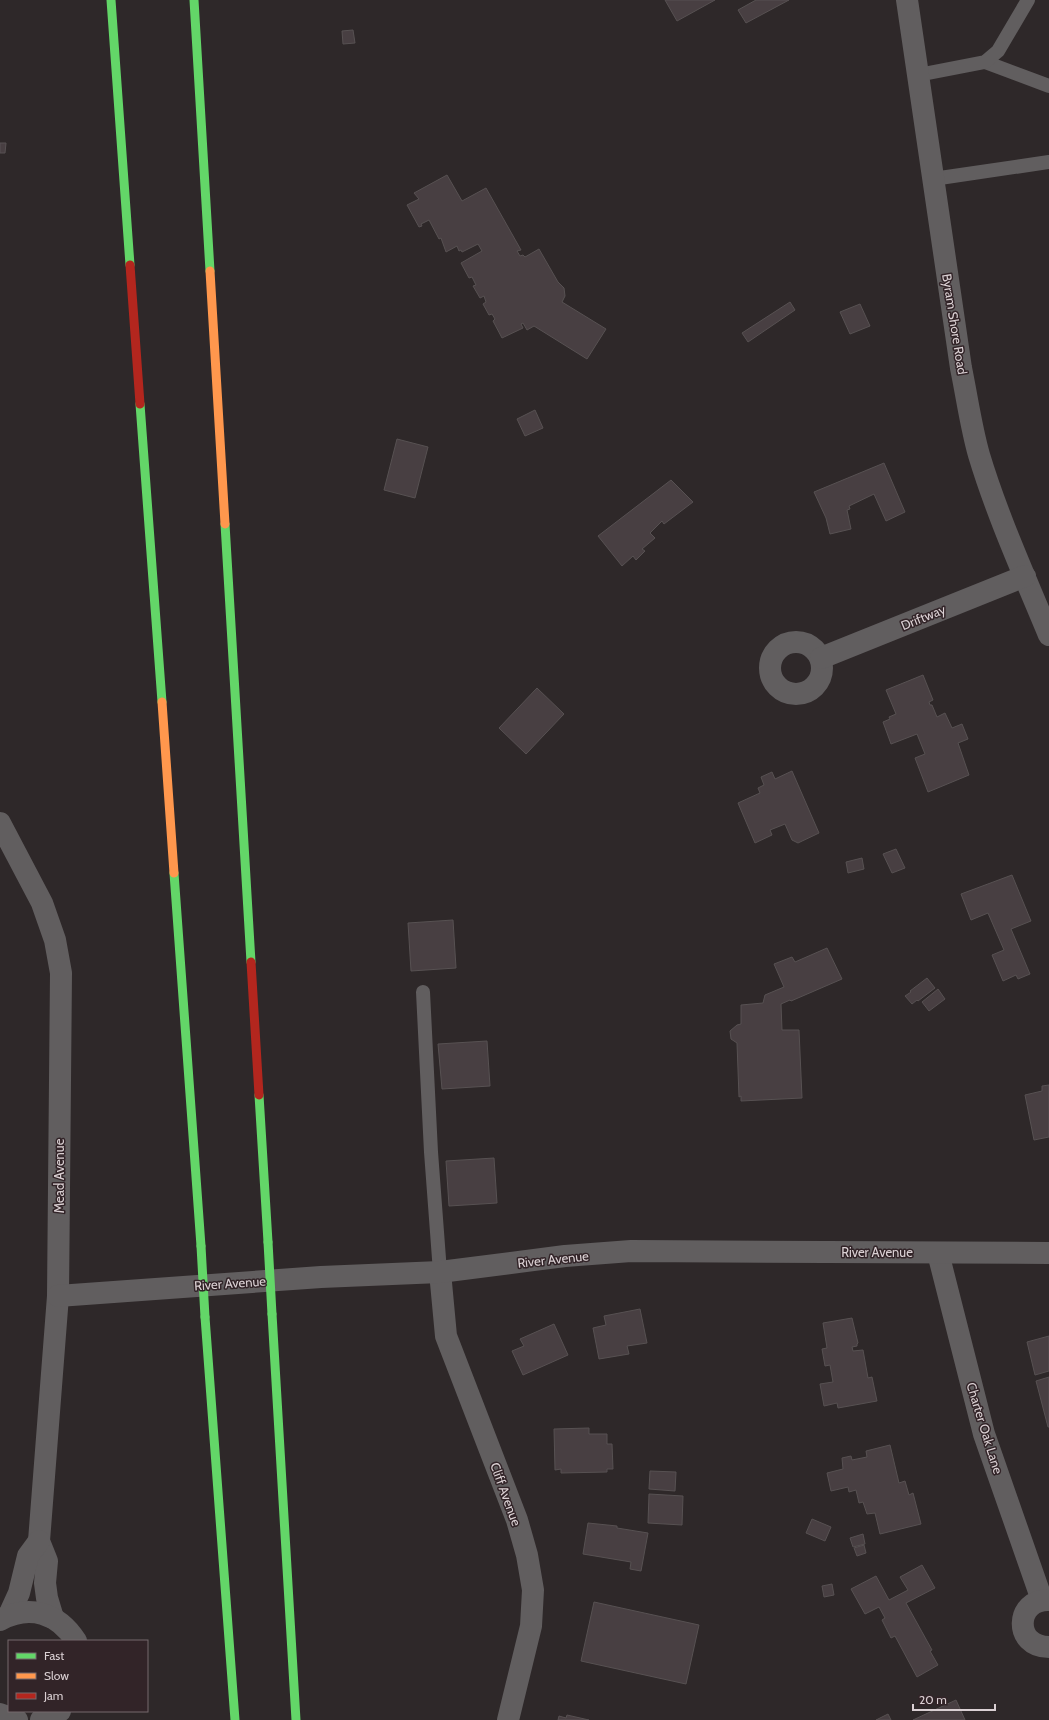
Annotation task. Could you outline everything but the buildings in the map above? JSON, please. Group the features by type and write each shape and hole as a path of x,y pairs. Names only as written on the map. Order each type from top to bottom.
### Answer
{"highway":[{"path":"111,0 235,1720"},
{"path":"194,0 296,1720"}],"street":[{"name":"Byram Shore Road","path":"907,0 961,368 979,455 991,491 1049,635"},
{"name":"Driftway","path":"821,658 1025,576"},
{"name":"Mead Avenue","path":"0,823 42,902 55,940 61,973 58,1296 39,1541 47,1561 45,1583 47,1598 53,1618"},
{"name":"River Avenue","path":"58,1296 321,1277 440,1272 565,1256 631,1251 1049,1254"},
{"name":"Charter Oak Lane","path":"938,1253 984,1434 1045,1600 1034,1603 1028,1608 1022,1623 1024,1631 1034,1644 1040,1647 1049,1647"},
{"name":"Cliff Avenue","path":"440,1272 446,1336 517,1520 527,1555 533,1590 531,1626 508,1720"},
{"path":"4,1617 19,1593 28,1556 39,1541"},
{"path":"4,1617 24,1612 39,1613 53,1618 66,1627 75,1640"},
{"path":"41,1720 58,1712"},
{"path":"0,1714 17,1720"}],"lane":[{"path":"986,62 998,51 1028,0"},
{"path":"918,75 986,62 1049,86"},
{"path":"933,179 1049,162"},
{"path":"423,992 431,1152 440,1272"}],"traffic: fast":[{"path":"111,0 130,265"},
{"path":"194,0 210,271"},
{"path":"140,404 162,702"},
{"path":"225,524 251,962"},
{"path":"174,873 201,1246"},
{"path":"259,1095 268,1242"},
{"path":"268,1242 272,1314"},
{"path":"201,1246 205,1317"},
{"path":"272,1314 296,1720"},
{"path":"205,1317 235,1720"}],"traffic: slow":[{"path":"210,271 225,524"},
{"path":"162,702 174,873"}],"traffic: jam":[{"path":"130,265 140,404"},
{"path":"251,962 259,1095"}]}
